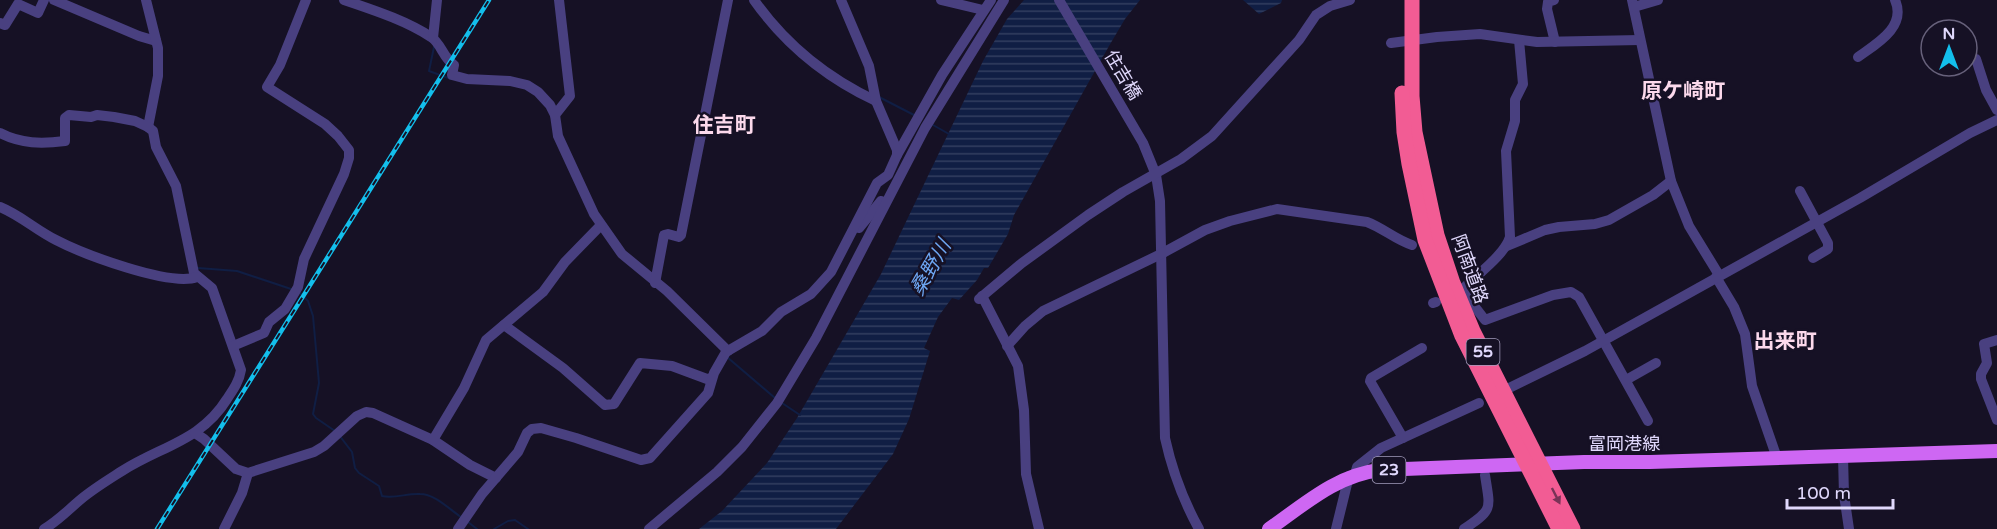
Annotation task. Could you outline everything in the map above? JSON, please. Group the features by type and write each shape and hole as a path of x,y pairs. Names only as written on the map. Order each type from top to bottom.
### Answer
{"highway":[{"name":"阿南道路","path":"1402,0 1404,132 1425,240 1462,336 1533,464 1573,529"},
{"name":"阿南道路","path":"1412,0 1401,46 1412,96 1415,132 1437,235 1473,332 1503,391 1559,529"}],"main road":[{"name":"富岡港線","path":"1269,529 1331,485 1352,476 1379,470 1997,451"}],"street":[{"path":"0,23 5,26 18,4 38,13 44,0"},
{"path":"54,0 131,33 156,41"},
{"path":"146,0 156,41 158,76 148,127"},
{"path":"233,346 264,333 269,321 285,309 298,287 304,259 344,174 349,158 349,150 325,124 267,87 280,65 306,0"},
{"path":"344,0 433,38 447,61 454,65 452,75 467,79 510,81 538,92 550,105 555,115 558,136 601,225 622,254 654,283 667,291 726,353"},
{"path":"433,38 437,0"},
{"path":"555,115 570,96 559,0"},
{"path":"654,283 664,235 679,237 681,235 728,0"},
{"path":"754,0 770,22 801,52 843,83 876,97"},
{"path":"841,0 869,66 876,97 897,155"},
{"path":"941,0 983,10"},
{"path":"462,523 518,452 527,433 541,428 641,460 650,458 708,393 712,387 712,378 726,353 737,344 749,340 762,331 781,312 811,294 831,272 877,183 888,175 914,124 991,0"},
{"path":"649,529 717,472 763,422 791,382 857,261 887,198 925,128 1004,0"},
{"name":"住吉橋","path":"1059,0 1143,143 1155,172 1160,201 1165,438 1173,471 1199,529"},
{"path":"1039,529 1026,474 1018,366 981,297 1015,268 1088,215 1155,172 1181,159 1212,136 1299,40 1316,15 1330,6 1350,0"},
{"path":"1554,0 1548,2 1547,9 1555,42"},
{"path":"1658,0 1633,4 1671,181 1689,226 1734,307 1745,334 1752,387 1777,458"},
{"path":"1858,57 1887,36 1899,12 1895,0"},
{"path":"1401,46 1437,37 1480,34 1519,40 1555,42 1640,40"},
{"path":"1507,246 1510,237 1506,152 1515,121 1515,100 1523,84 1519,40"},
{"path":"1979,68 1986,90 1997,110"},
{"path":"0,133 14,140 46,143 65,141 65,118 69,115 114,117 148,127 153,131 159,156 176,186 190,259 197,277 212,288 241,370 239,380 210,423 195,434 122,471 44,529"},
{"path":"1503,391 1557,366 1817,222 1970,132 1997,120"},
{"path":"1648,421 1579,297 1571,292 1553,295 1485,320 1463,289 1507,246 1545,230 1609,220 1653,195 1671,181"},
{"path":"1800,190 1828,243 1828,249 1813,258"},
{"path":"845,244 852,239 882,200 887,198"},
{"path":"0,207 16,214 56,239 145,273 177,280 197,277"},
{"path":"1007,346 1043,311 1205,230 1250,215 1277,209 1367,222 1392,234 1400,242 1412,245"},
{"path":"434,440 464,388 486,340 543,292 565,262 601,225"},
{"path":"504,326 563,368 605,405 614,404 640,363 672,366 707,379 712,378"},
{"path":"1997,340 1984,344 1987,363 1981,379 1997,420"},
{"path":"1403,438 1370,381 1371,378 1422,348"},
{"path":"1626,380 1656,363"},
{"path":"1336,529 1357,466 1381,448 1479,403"},
{"path":"195,434 204,439 236,469 248,473 314,452 324,446 357,416 366,412 373,413 434,440 470,465 496,478"},
{"path":"1843,456 1844,495 1849,529"},
{"path":"224,529 242,493 248,473"},
{"path":"1464,529 1484,515 1489,503 1485,475"}],"water":[{"name":"桑野川","path":"1024,0 1140,0 1125,19 1109,46 1014,215 1008,234 988,268 984,268 977,280 959,300 952,298 938,317 924,348 930,351 909,419 893,454 836,529 699,529 722,511 767,463 797,418 881,274 983,61 1007,19"},
{"path":"1243,0 1282,0 1281,3 1259,14"}],"waterway":[{"path":"434,47 429,71 451,79"},
{"path":"879,97 914,115"},
{"path":"933,125 949,134"},
{"path":"198,268 237,271 294,290"},
{"path":"299,292 308,301 313,316 319,383 313,414 335,431"},
{"path":"727,357 775,398"},
{"path":"782,403 800,415"},
{"path":"339,435 352,452 355,468 379,486 382,496 426,495 436,499 461,517"},
{"path":"494,529 508,521 515,520 528,529"},
{"path":"468,522 477,529"}],"railway":[{"path":"157,529 489,0"}],"district":[{"name":"原ケ崎町","path":"1683,91"},
{"name":"住吉町","path":"724,125"},
{"name":"出来町","path":"1785,341"}]}
